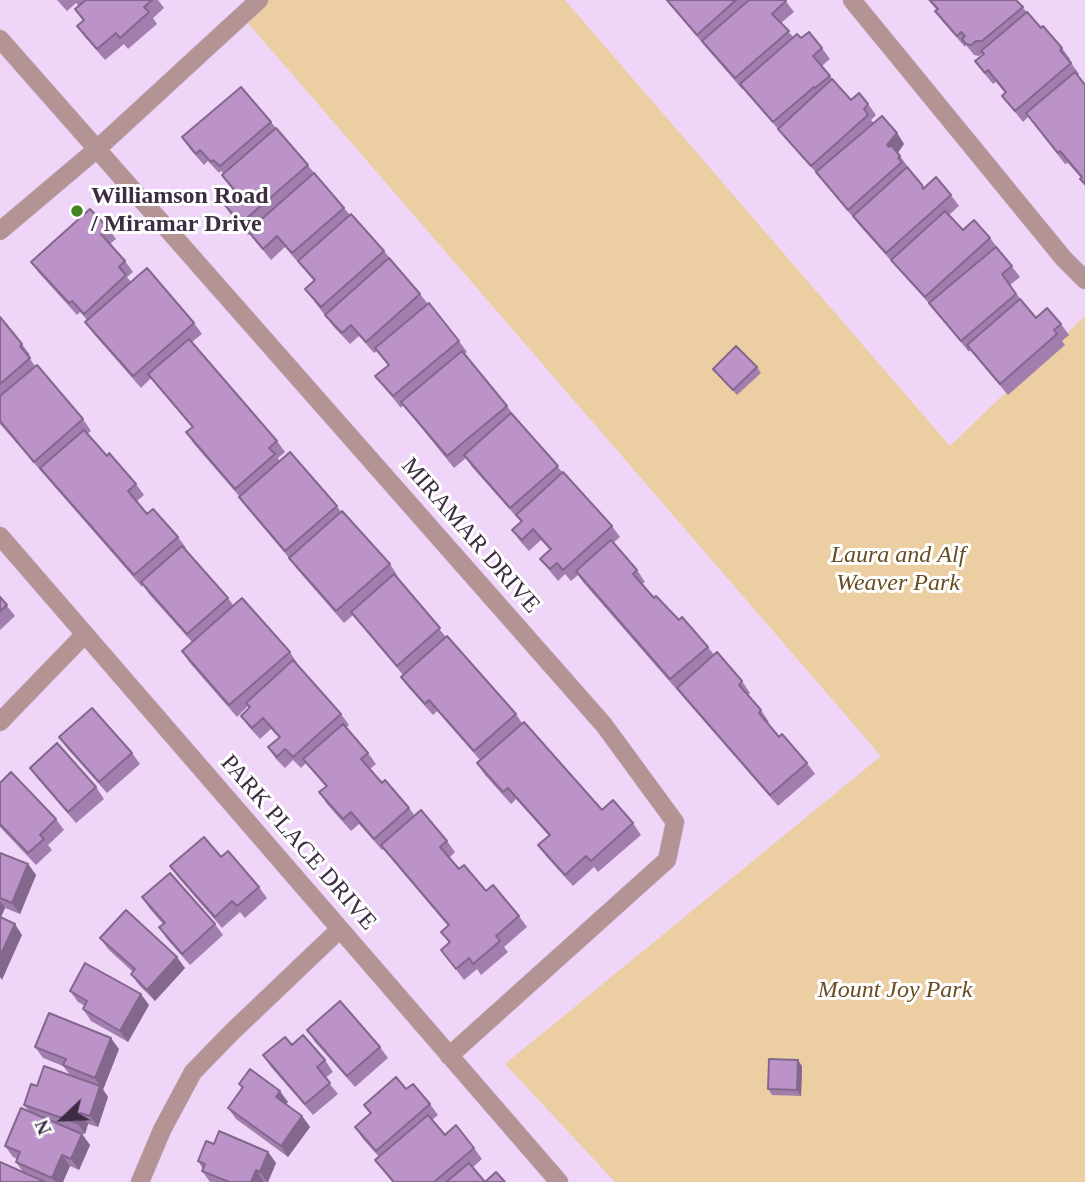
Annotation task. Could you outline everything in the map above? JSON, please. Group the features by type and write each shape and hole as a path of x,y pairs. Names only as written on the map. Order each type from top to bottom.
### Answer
{"street":[{"path":"0,231 97,149 259,0"},
{"path":"852,0 1055,248 1085,280"},
{"name":"MIRAMAR DRIVE","path":"0,39 604,724 675,822 667,860 449,1056"},
{"name":"PARK PLACE DRIVE","path":"0,536 559,1182"},
{"path":"0,722 85,634"},
{"path":"140,1182 162,1130 193,1072 339,930"}],"green space":[{"path":"259,0 565,0 950,446 1085,316 1085,1182 615,1182 505,1064 881,756 241,15"}],"building":[{"path":"86,0 152,0 144,7 149,12 120,38 116,33 97,49 77,26 84,20 75,9"},
{"path":"667,0 736,0 697,35"},
{"path":"749,0 785,0 772,14 789,31 735,78 702,41"},
{"path":"930,0 1016,0 1023,7 982,41 971,45 962,39 965,36 961,32 957,36 935,11 938,9"},
{"path":"1027,12 1062,48 1060,50 1071,63 1015,111 1002,96 1006,92 988,70 985,73 975,61 984,54 981,51"},
{"path":"809,32 822,48 813,56 830,76 773,122 740,84 797,34 801,38"},
{"path":"1075,72 1085,85 1085,184 1080,179 1082,177 1060,151 1058,153 1026,113"},
{"path":"832,79 851,100 859,93 868,104 864,109 868,115 811,166 778,129"},
{"path":"241,87 271,122 220,166 213,160 211,162 200,150 196,154 182,137"},
{"path":"882,116 897,133 887,145 891,145 902,162 848,210 816,172"},
{"path":"276,128 308,165 241,223 223,203 236,192 222,175"},
{"path":"907,167 923,189 936,177 951,195 886,253 853,216"},
{"path":"314,173 344,208 292,253 277,236 263,249 248,231"},
{"path":"90,209 108,228 101,234 125,261 119,267 126,275 84,314 72,301 69,303 31,262"},
{"path":"945,211 963,230 974,220 990,238 925,297 891,260"},
{"path":"351,214 384,251 321,307 305,289 315,280 298,261"},
{"path":"996,247 1012,266 1002,274 1016,294 961,341 929,303"},
{"path":"389,258 420,294 366,342 351,325 342,333 325,315"},
{"path":"147,268 194,323 133,376 85,322"},
{"path":"1020,299 1036,318 1047,308 1061,324 1054,330 1057,334 1000,384 967,345"},
{"path":"429,303 459,341 393,396 375,376 389,365 375,348"},
{"path":"0,317 30,358 0,384"},
{"path":"189,339 277,441 269,448 275,454 235,489 186,432 193,427 148,374"},
{"path":"736,346 757,367 733,390 713,369"},
{"path":"462,351 507,406 447,456 401,402"},
{"path":"37,365 83,419 34,462 0,421 0,396"},
{"path":"511,413 558,466 510,508 464,455"},
{"path":"84,430 136,484 128,491 147,514 153,509 178,537 134,575 40,468"},
{"path":"290,452 337,506 285,551 239,497"},
{"path":"563,472 612,526 563,570 557,563 550,569 540,559 551,549 533,529 522,540 512,530 522,521 516,515"},
{"path":"342,511 390,564 336,611 289,558"},
{"path":"611,540 637,570 633,574 654,598 656,596 679,620 682,617 708,647 670,679 576,571"},
{"path":"182,546 228,598 187,634 141,582"},
{"path":"394,574 440,628 397,666 351,612"},
{"path":"0,597 7,605 0,611"},
{"path":"242,598 290,652 229,705 182,651"},
{"path":"447,636 516,714 474,751 429,700 425,704 401,677"},
{"path":"717,652 742,681 739,685 761,710 759,713 779,737 782,734 807,763 770,795 677,688"},
{"path":"293,660 341,714 293,757 285,749 277,757 268,747 280,737 263,718 252,728 241,716 250,707 246,703"},
{"path":"92,708 132,753 99,782 59,737"},
{"path":"524,722 602,810 613,800 633,823 591,861 586,856 565,875 538,845 550,835 508,788 503,792 477,763"},
{"path":"343,724 368,753 361,759 382,783 385,780 409,808 374,839 351,812 343,819 319,792 327,786 303,759"},
{"path":"57,743 96,787 68,812 30,768"},
{"path":"11,772 56,819 40,835 44,839 28,853 0,824 0,783"},
{"path":"421,810 447,841 440,847 459,869 464,865 486,891 493,885 519,916 496,936 500,941 473,964 469,958 456,969 441,950 450,942 441,932 449,925 381,845"},
{"path":"204,837 221,857 228,851 259,887 237,906 232,901 215,917 170,866"},
{"path":"0,853 28,864 12,903 0,898"},
{"path":"170,873 215,924 182,954 159,927 165,923 142,897"},
{"path":"126,910 177,957 147,990 131,974 135,969 100,938"},
{"path":"0,917 15,924 0,956"},
{"path":"85,963 141,994 120,1031 83,1009 87,1001 70,991"},
{"path":"340,1001 380,1047 347,1076 307,1030"},
{"path":"49,1013 111,1038 95,1078 63,1065 66,1059 35,1047"},
{"path":"303,1035 325,1060 317,1067 330,1083 305,1104 263,1055 285,1037 292,1045"},
{"path":"769,1059 798,1060 797,1090 768,1089"},
{"path":"44,1066 100,1086 90,1116 80,1113 77,1123 24,1105 31,1084 37,1086"},
{"path":"250,1069 280,1091 276,1097 302,1116 281,1146 228,1108 243,1087 239,1084"},
{"path":"396,1077 406,1089 413,1084 430,1104 376,1151 355,1127 371,1113 364,1105"},
{"path":"21,1108 82,1134 71,1159 62,1155 52,1178 16,1162 20,1152 5,1146"},
{"path":"428,1115 445,1135 456,1125 474,1148 434,1182 394,1182 375,1160"},
{"path":"219,1131 268,1152 260,1172 256,1170 251,1182 229,1182 202,1171 205,1164 198,1161 206,1141 214,1144"},
{"path":"0,1162 45,1182 0,1182"},
{"path":"469,1163 485,1182 446,1182"},
{"path":"496,1172 505,1182 485,1182"}],"place":[{"name":"Williamson Road / Miramar Drive","path":"77,211"}],"park label":[{"name":"Laura and Alf Weaver Park","path":"898,570"},
{"name":"Mount Joy Park","path":"895,991"}]}
